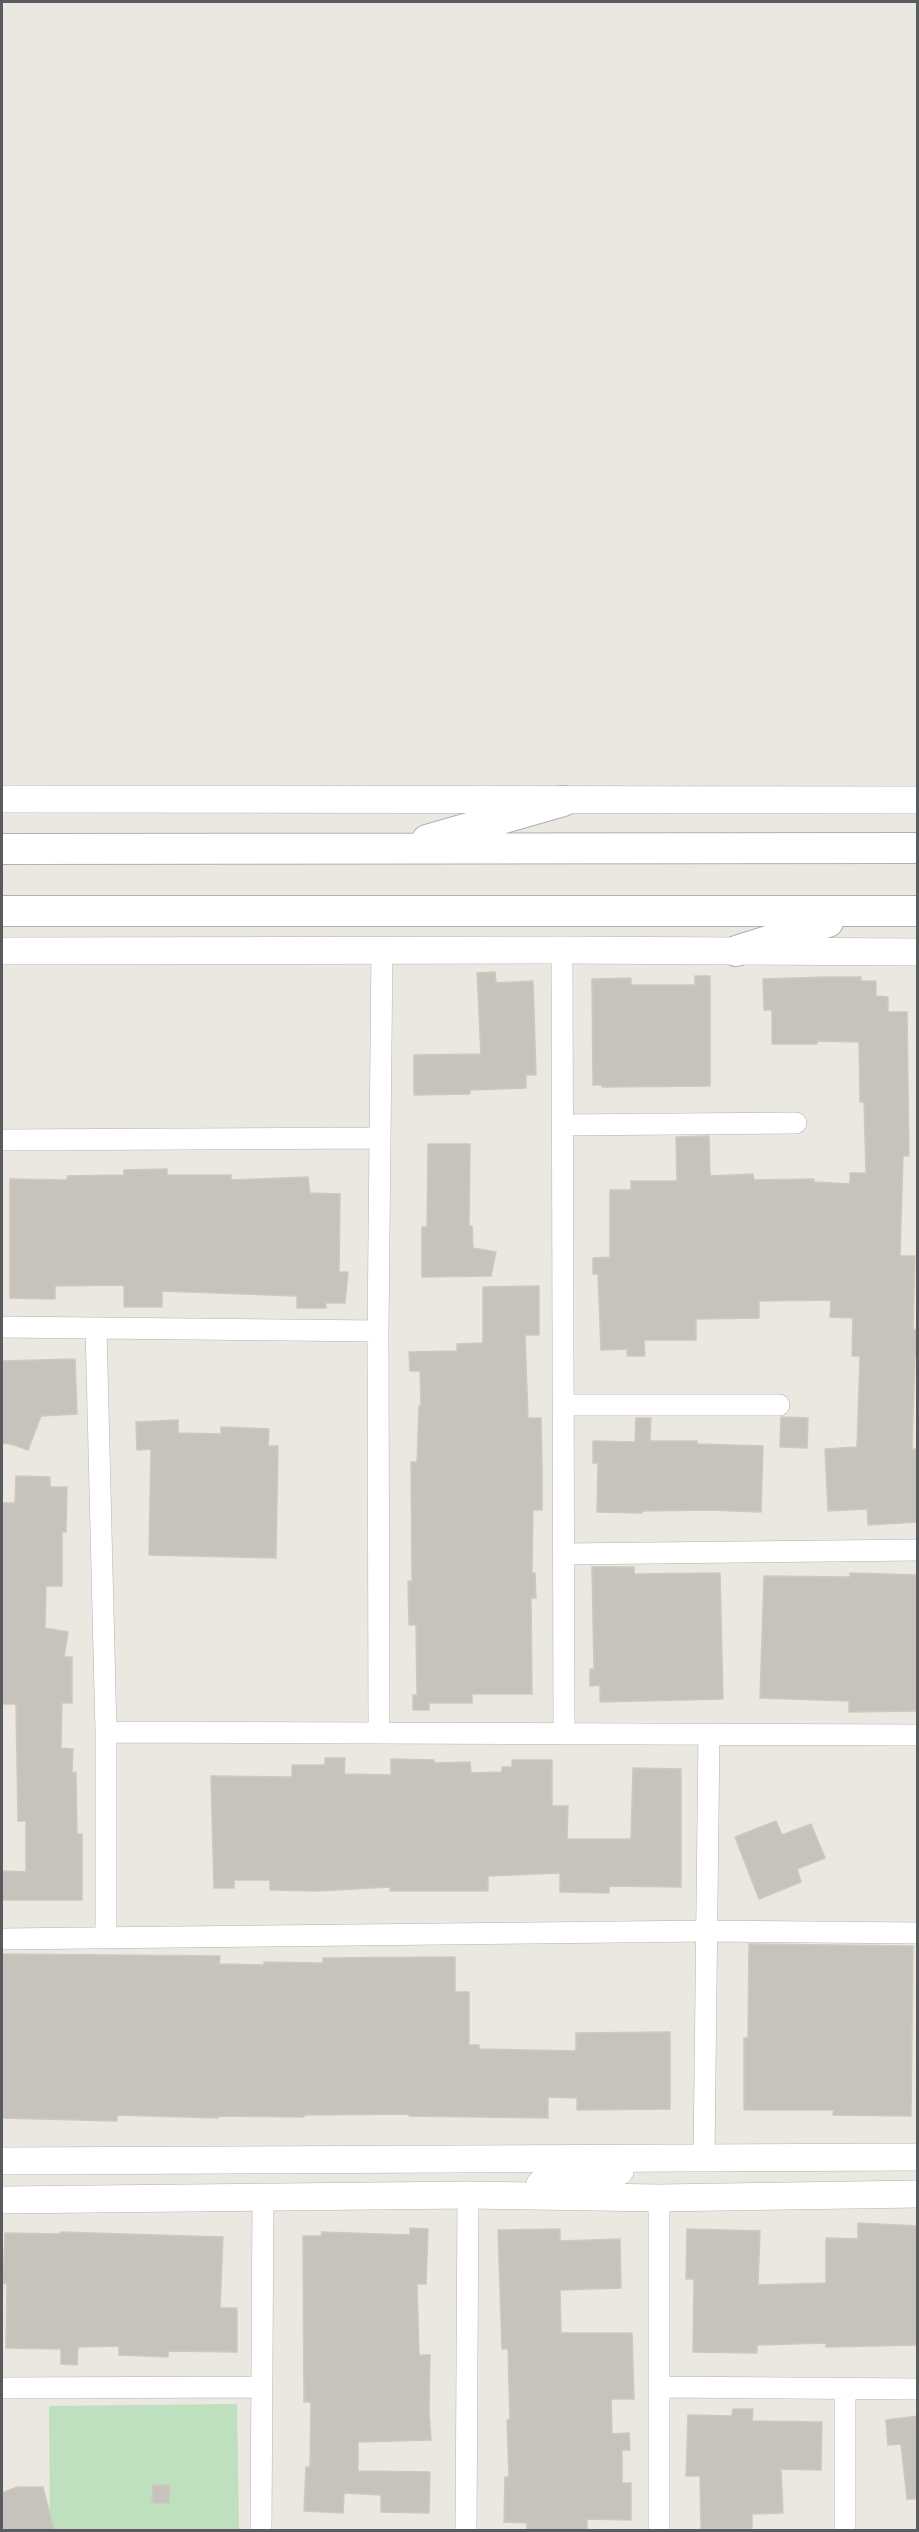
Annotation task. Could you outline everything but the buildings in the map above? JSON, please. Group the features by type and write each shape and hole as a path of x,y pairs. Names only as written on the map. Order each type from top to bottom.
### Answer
{"main road":[{"path":"390,850 563,801"},
{"path":"2,832 63,849"},
{"path":"2,849 918,848"},
{"path":"2,911 918,911"},
{"path":"736,951 791,932 865,912"}],"street":[{"path":"2,799 918,800"},
{"path":"379,1733 378,1331 382,950"},
{"path":"562,950 564,1734"},
{"path":"2,951 918,952"},
{"path":"562,1125 796,1123"},
{"path":"2,1140 379,1138"},
{"path":"2,1327 378,1331"},
{"path":"96,1328 106,1732 106,1937"},
{"path":"563,1405 779,1405"},
{"path":"564,1554 918,1550"},
{"path":"106,1732 918,1735"},
{"path":"704,2157 709,1734"},
{"path":"2,1939 707,1931 918,1933"},
{"path":"468,2195 704,2157"},
{"path":"2,2161 918,2157"},
{"path":"758,2197 918,2163"},
{"path":"2,2200 468,2195 659,2198 918,2194"},
{"path":"466,2530 468,2195"},
{"path":"261,2530 263,2197"},
{"path":"659,2198 659,2530"},
{"path":"2,2388 262,2387"},
{"path":"659,2387 918,2389"},
{"path":"845,2389 845,2530"}],"green space":[{"path":"237,2404 239,2530 50,2530 49,2406"}]}
